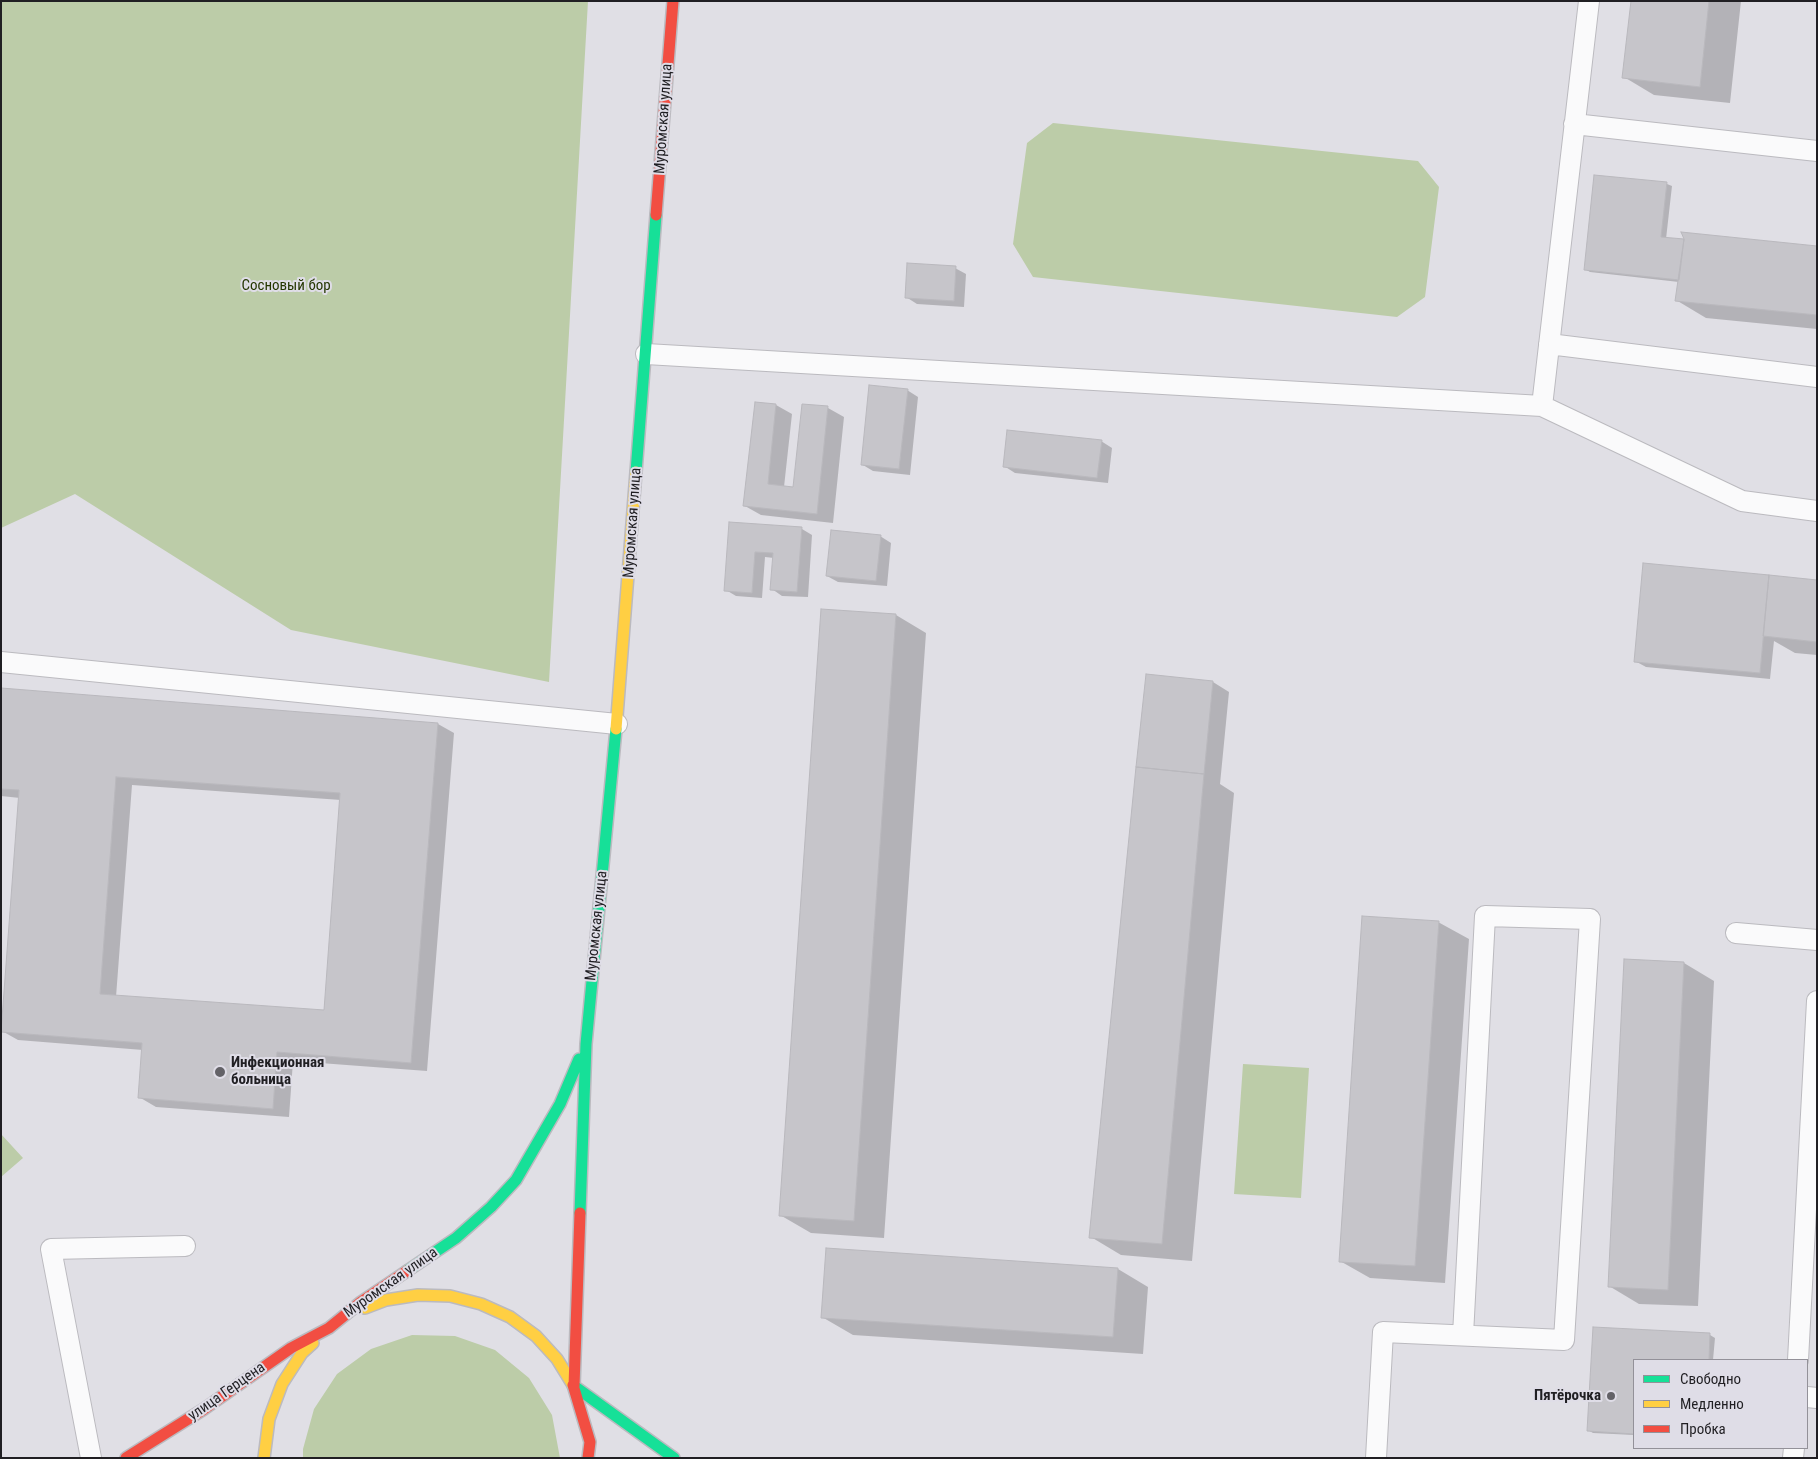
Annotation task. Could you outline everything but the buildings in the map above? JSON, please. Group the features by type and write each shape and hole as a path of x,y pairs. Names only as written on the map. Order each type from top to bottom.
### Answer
{"main road":[{"name":"Муромская улица","path":"574,1386 586,1044 617,724 673,1"},
{"name":"Муромская улица","path":"329,1328 361,1302 456,1238 491,1207 516,1180 544,1134 586,1044"},
{"path":"264,1458 269,1419 282,1384 302,1353 329,1328 356,1311 386,1300 418,1295 450,1296 481,1304 510,1317 536,1336 557,1359 574,1386 590,1442 588,1458"},
{"name":"улица Герцена","path":"126,1458 204,1410 291,1348 329,1328"},
{"path":"574,1386 674,1458"}],"lane":[{"path":"1542,406 1589,1"},
{"path":"1574,124 1817,150"},
{"path":"1549,344 1817,377"},
{"path":"646,354 1542,406 1742,501 1817,511"},
{"path":"1,662 617,724"},
{"path":"1376,1458 1383,1332 1564,1340 1590,919 1485,916 1463,1335"},
{"path":"1736,933 1817,940"},
{"path":"1798,1359 1817,1001"},
{"path":"91,1458 51,1249 185,1246"}],"green space":[{"name":"Сосновый бор","path":"1,1 588,1 549,682 291,630 75,494 1,528"},
{"path":"1053,123 1418,161 1439,187 1425,297 1397,317 1033,277 1013,244 1027,143"},
{"path":"1243,1064 1309,1068 1301,1198 1234,1194"},
{"path":"1,1134 23,1158 1,1177"},
{"path":"412,1335 455,1336 495,1350 529,1378 552,1415 560,1458 303,1458 303,1449 314,1409 337,1374 371,1349"}],"traffic: fast":[{"path":"636,472 656,215"},
{"path":"580,1213 586,1044 616,729"},
{"path":"407,1271 456,1238 491,1207 516,1180 560,1104 579,1059"},
{"path":"574,1386 674,1458"}],"traffic: slow":[{"path":"616,729 636,472"},
{"path":"365,1308 386,1300 418,1295 450,1296 481,1304 510,1317 536,1336 557,1359 573,1385"},
{"path":"264,1458 269,1419 282,1384 302,1353 313,1343"}],"traffic: jam":[{"path":"656,215 673,1"},
{"path":"574,1386 580,1213"},
{"path":"126,1458 204,1409 291,1348 329,1328 361,1302 407,1271"},
{"path":"573,1385 590,1442 588,1458"}],"place":[{"name":"Инфекционная больница","path":"220,1072"},
{"name":"Пятёрочка","path":"1611,1396"}]}
